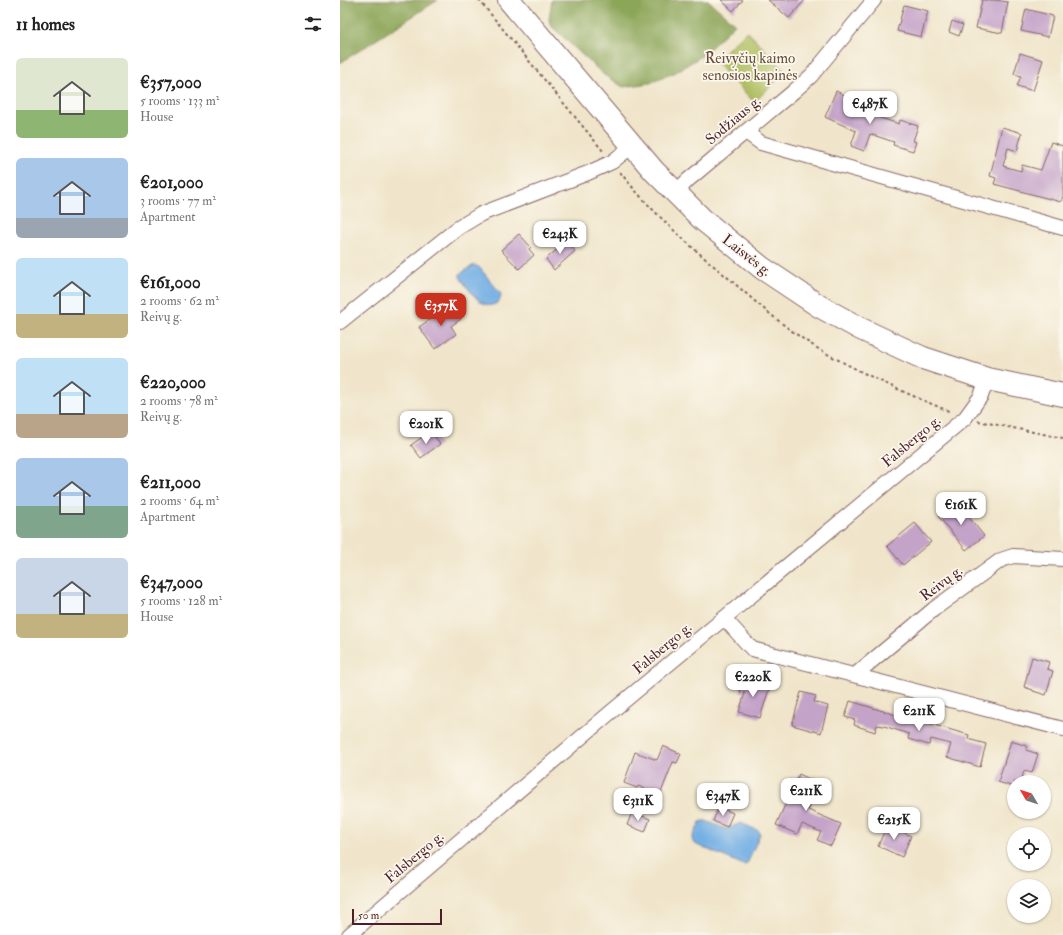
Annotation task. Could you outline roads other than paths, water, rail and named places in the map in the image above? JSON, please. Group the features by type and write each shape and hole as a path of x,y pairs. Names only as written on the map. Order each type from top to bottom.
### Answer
{"main road":[{"name":"Laisvės g.","path":"509,0 632,146 675,193 702,219 740,251 791,288 819,306 861,329 923,358 987,379 1063,396"}],"street":[{"name":"Sodžiaus g.","path":"675,193 697,172 811,76 874,0"},
{"path":"746,132 761,143 1063,228"},
{"path":"340,322 470,220 481,214 588,173 612,162 632,146"},
{"name":"Falsbergo g.","path":"349,935 526,784 965,418 981,396 987,379"},
{"name":"Reivų g.","path":"855,675 934,609 1001,560 1013,556 1063,559"},
{"path":"724,618 752,649 1063,729"}],"water":[{"path":"474,265 479,267 501,294 500,300 495,304 485,304 480,301 470,291 460,277 460,274"},
{"path":"703,821 726,829 741,823 759,831 760,834 747,864 744,865 693,842 692,839 700,822"}],"park label":[{"name":"Reivyčių kaimo senosios kapinės","path":"750,66"}]}
